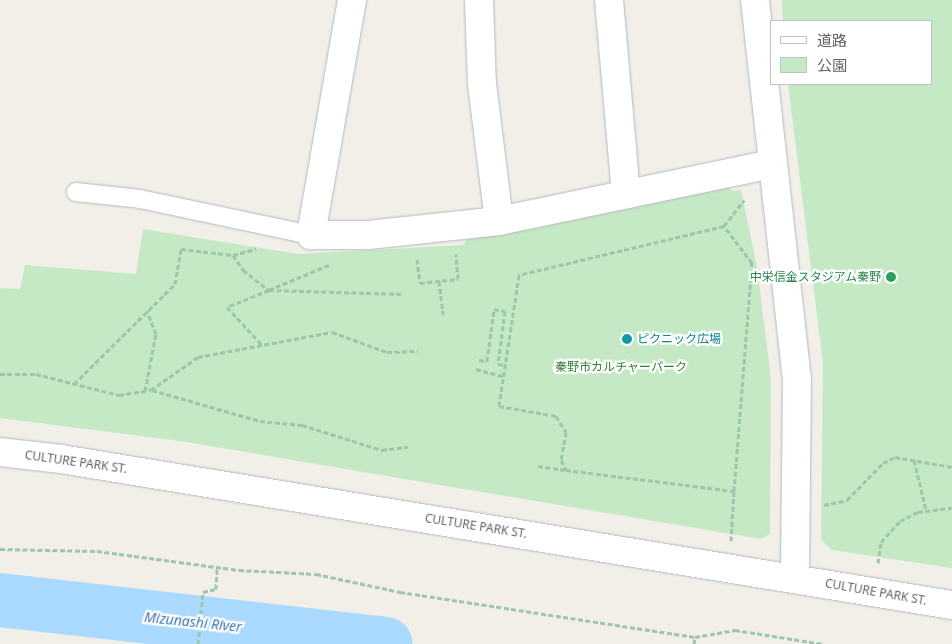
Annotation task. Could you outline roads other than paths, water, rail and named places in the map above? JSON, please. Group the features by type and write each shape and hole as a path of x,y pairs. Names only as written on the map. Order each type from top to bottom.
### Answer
{"street":[{"path":"352,0 311,235 368,234 499,221 771,164"},
{"path":"479,0 482,84 499,221"},
{"path":"609,0 626,194"},
{"path":"754,0 771,164 797,379 795,577"},
{"name":"CULTURE PARK ST.","path":"0,452 795,577 952,605"}],"lane":[{"path":"76,192 140,199 311,235"}],"waterway":[{"name":"Mizunashi River","path":"0,600 386,644"}],"place":[{"name":"中栄信金スタジアム秦野","path":"891,277"},
{"name":"ピクニック広場","path":"627,339"}],"park label":[{"name":"秦野市カルチャーパーク","path":"621,367"}]}
